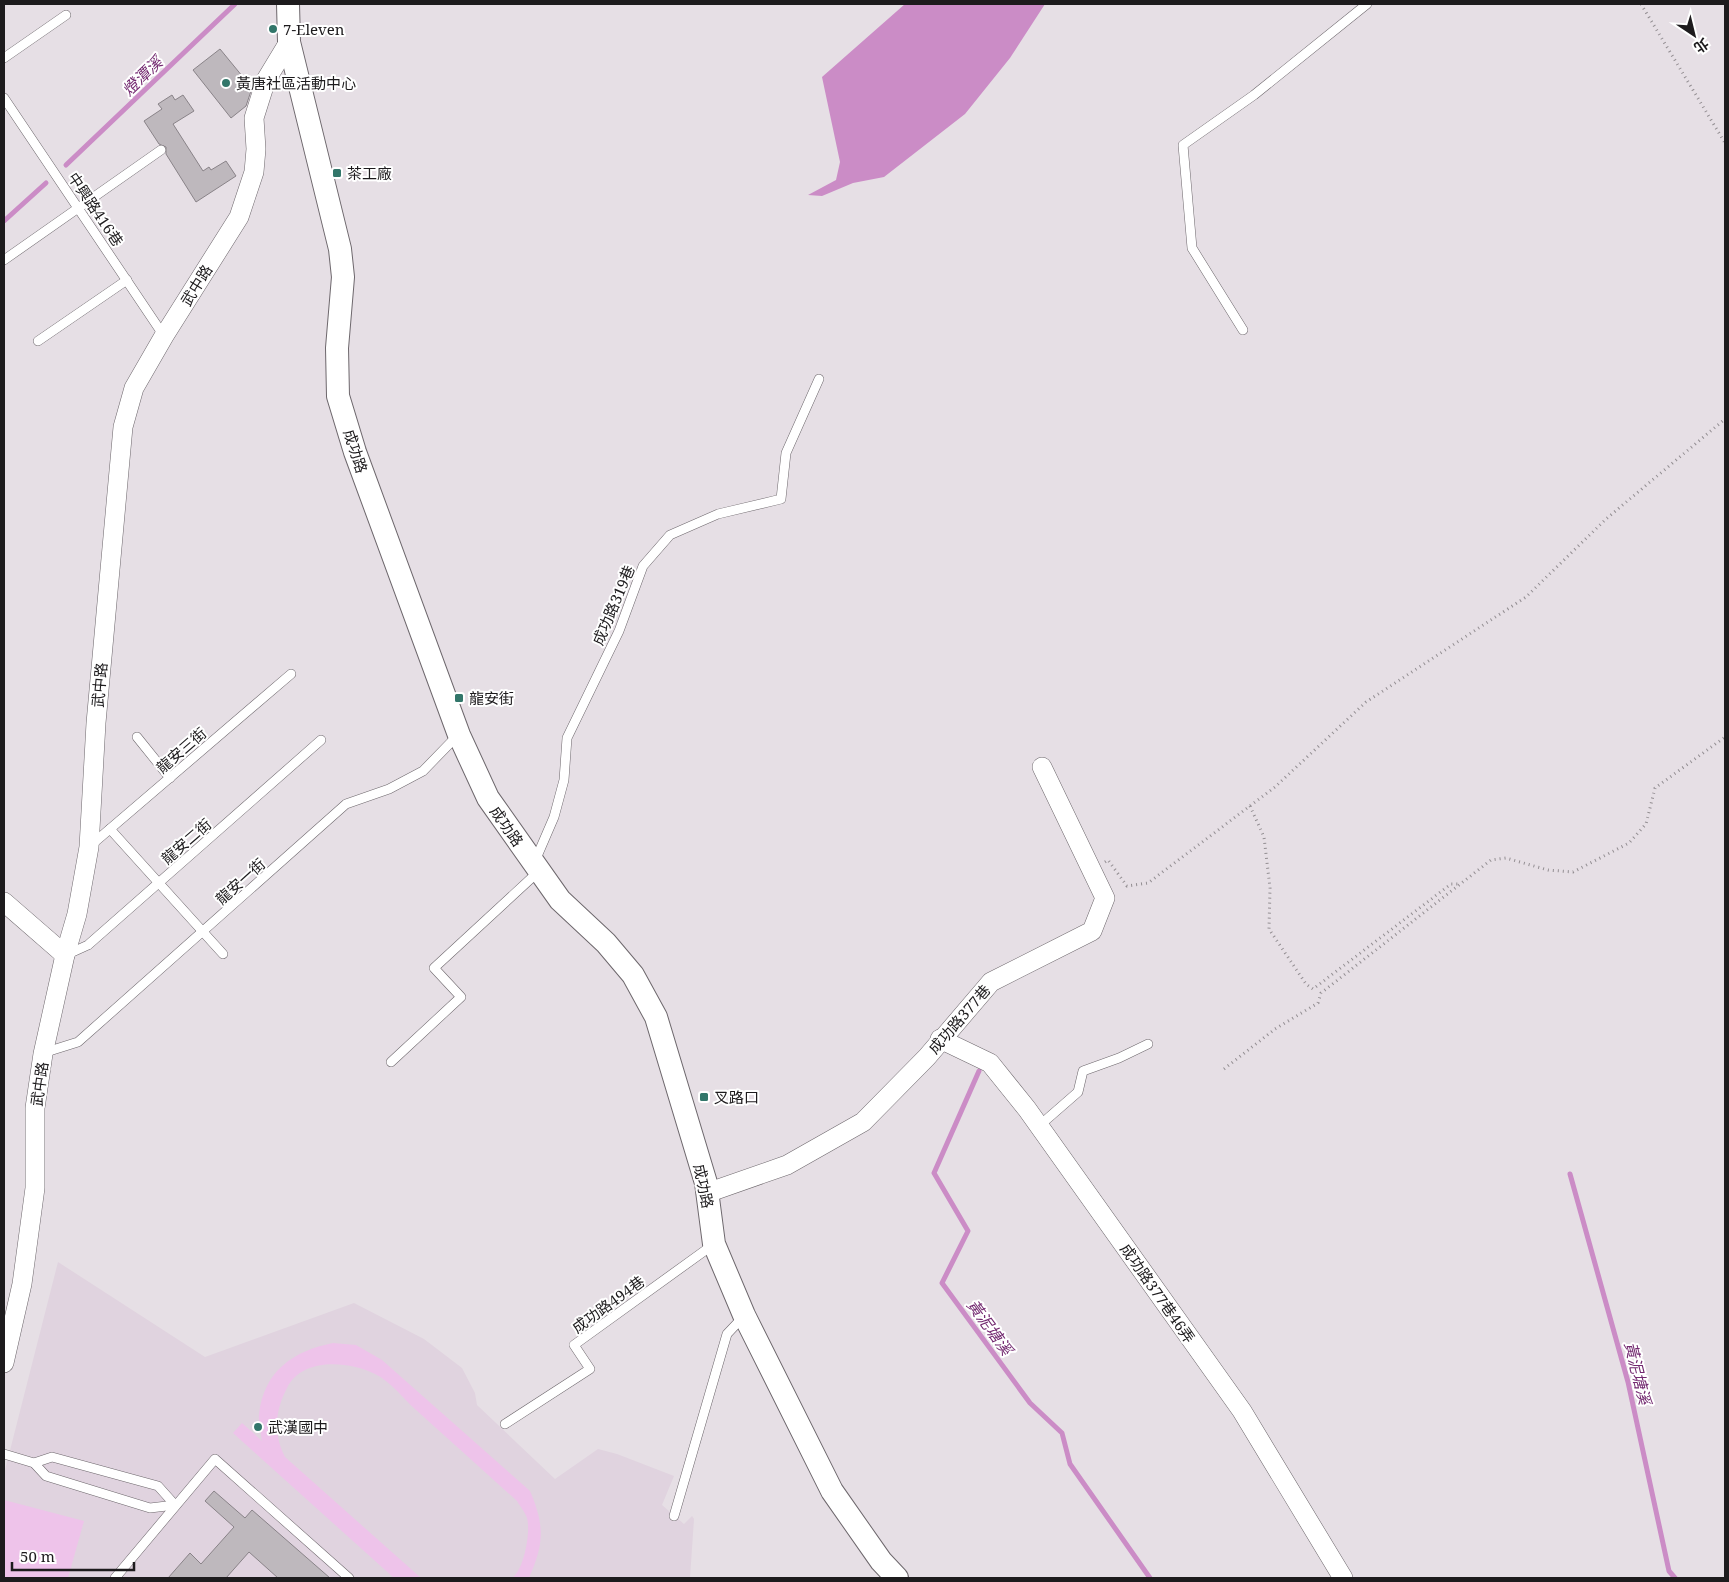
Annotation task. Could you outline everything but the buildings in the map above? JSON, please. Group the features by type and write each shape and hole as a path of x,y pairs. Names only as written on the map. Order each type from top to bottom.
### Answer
{"street":[{"name":"成功路","path":"288,4 289,42 340,249 343,277 337,348 338,396 355,452 459,735 488,798 560,900 606,943 633,975 656,1017 707,1193 714,1244 744,1315 832,1491 881,1561 897,1578"},
{"name":"武中路","path":"5,1354 22,1284 35,1188 35,1108 43,1054 65,955 77,914 89,847 96,722 123,427 134,388 164,336 239,217 254,172 256,149 254,118 266,80 289,42"},
{"name":"成功路377巷","path":"707,1193 787,1165 863,1122 927,1057 940,1039 991,982 1092,931 1105,898 1042,767"},
{"path":"4,902 65,955"},
{"name":"成功路377巷46弄","path":"940,1039 990,1063 1039,1126 1242,1411 1343,1578"}],"lane":[{"path":"1243,330 1192,248 1183,145 1254,95 1367,4"},
{"path":"4,58 66,15"},
{"name":"中興路416巷","path":"4,98 164,336"},
{"path":"4,260 161,150"},
{"path":"38,341 126,280"},
{"name":"成功路319巷","path":"538,867 564,780 567,738 619,631 643,566 670,535 718,514 781,499 786,453 819,380"},
{"name":"龍安三街","path":"89,847 291,674"},
{"name":"龍安一街","path":"43,1054 78,1042 346,804 389,789 423,771 459,735"},
{"path":"137,737 170,778"},
{"name":"龍安二街","path":"65,955 88,945 322,740"},
{"path":"110,829 222,954"},
{"path":"391,1062 462,997 434,968 538,867"},
{"path":"1039,1126 1078,1092 1083,1071 1119,1058 1148,1044"},
{"name":"成功路494巷","path":"505,1424 590,1369 574,1345 714,1244"},
{"path":"674,1516 727,1334 744,1315"},
{"path":"4,1454 34,1463 46,1476 150,1508 175,1505"},
{"path":"34,1463 52,1457 158,1486 175,1505"},
{"path":"115,1578 215,1459 349,1578"}],"path":[{"path":"1641,4 1725,142"},
{"path":"1091,869 1108,860 1127,886 1148,883 1275,787 1366,702 1526,597 1606,518 1725,419"},
{"path":"1224,1068 1275,1029 1318,1003 1321,993 1491,860 1506,858 1548,870 1573,872 1630,842 1646,824 1656,788 1725,737"},
{"path":"1250,806 1264,837 1270,888 1269,929 1306,984 1312,989 1451,884 1462,884"}],"shaded area":[{"path":"905,4 1045,4 1010,58 965,114 884,177 853,183 822,196 808,195 836,180 840,162 822,77"},
{"name":"武漢國中","path":"58,1262 205,1357 354,1303 424,1339 462,1368 475,1393 477,1405 555,1479 598,1449 617,1454 674,1476 662,1505 684,1524 692,1516 694,1519 690,1578 4,1578 4,1474"},
{"path":"333,1343 356,1345 382,1360 530,1491 538,1515 541,1535 538,1555 529,1578 512,1578 523,1559 528,1532 527,1518 517,1501 391,1385 375,1374 352,1366 327,1364 303,1371 294,1378 287,1388 280,1405 277,1422 279,1440 285,1457 421,1578 394,1578 233,1433 242,1423 262,1441 259,1414 267,1386 274,1375 283,1365 305,1351"},
{"path":"4,1500 84,1521 68,1578 4,1578"}],"waterway":[{"name":"燈潭溪","path":"66,165 235,4"},
{"name":"燈潭溪","path":"4,221 46,183"},
{"name":"黃泥塘溪","path":"979,1071 934,1173 968,1231 942,1283 1030,1403 1062,1433 1070,1464 1150,1578"},
{"name":"黃泥塘溪","path":"1570,1174 1628,1382 1669,1571 1675,1578"}],"place":[{"name":"7-Eleven","path":"273,29"},
{"name":"黃唐社區活動中心","path":"226,83"},
{"name":"茶工廠","path":"337,173"},
{"name":"龍安街","path":"459,698"},
{"name":"叉路口","path":"704,1097"},
{"name":"武漢國中","path":"258,1427"}]}
